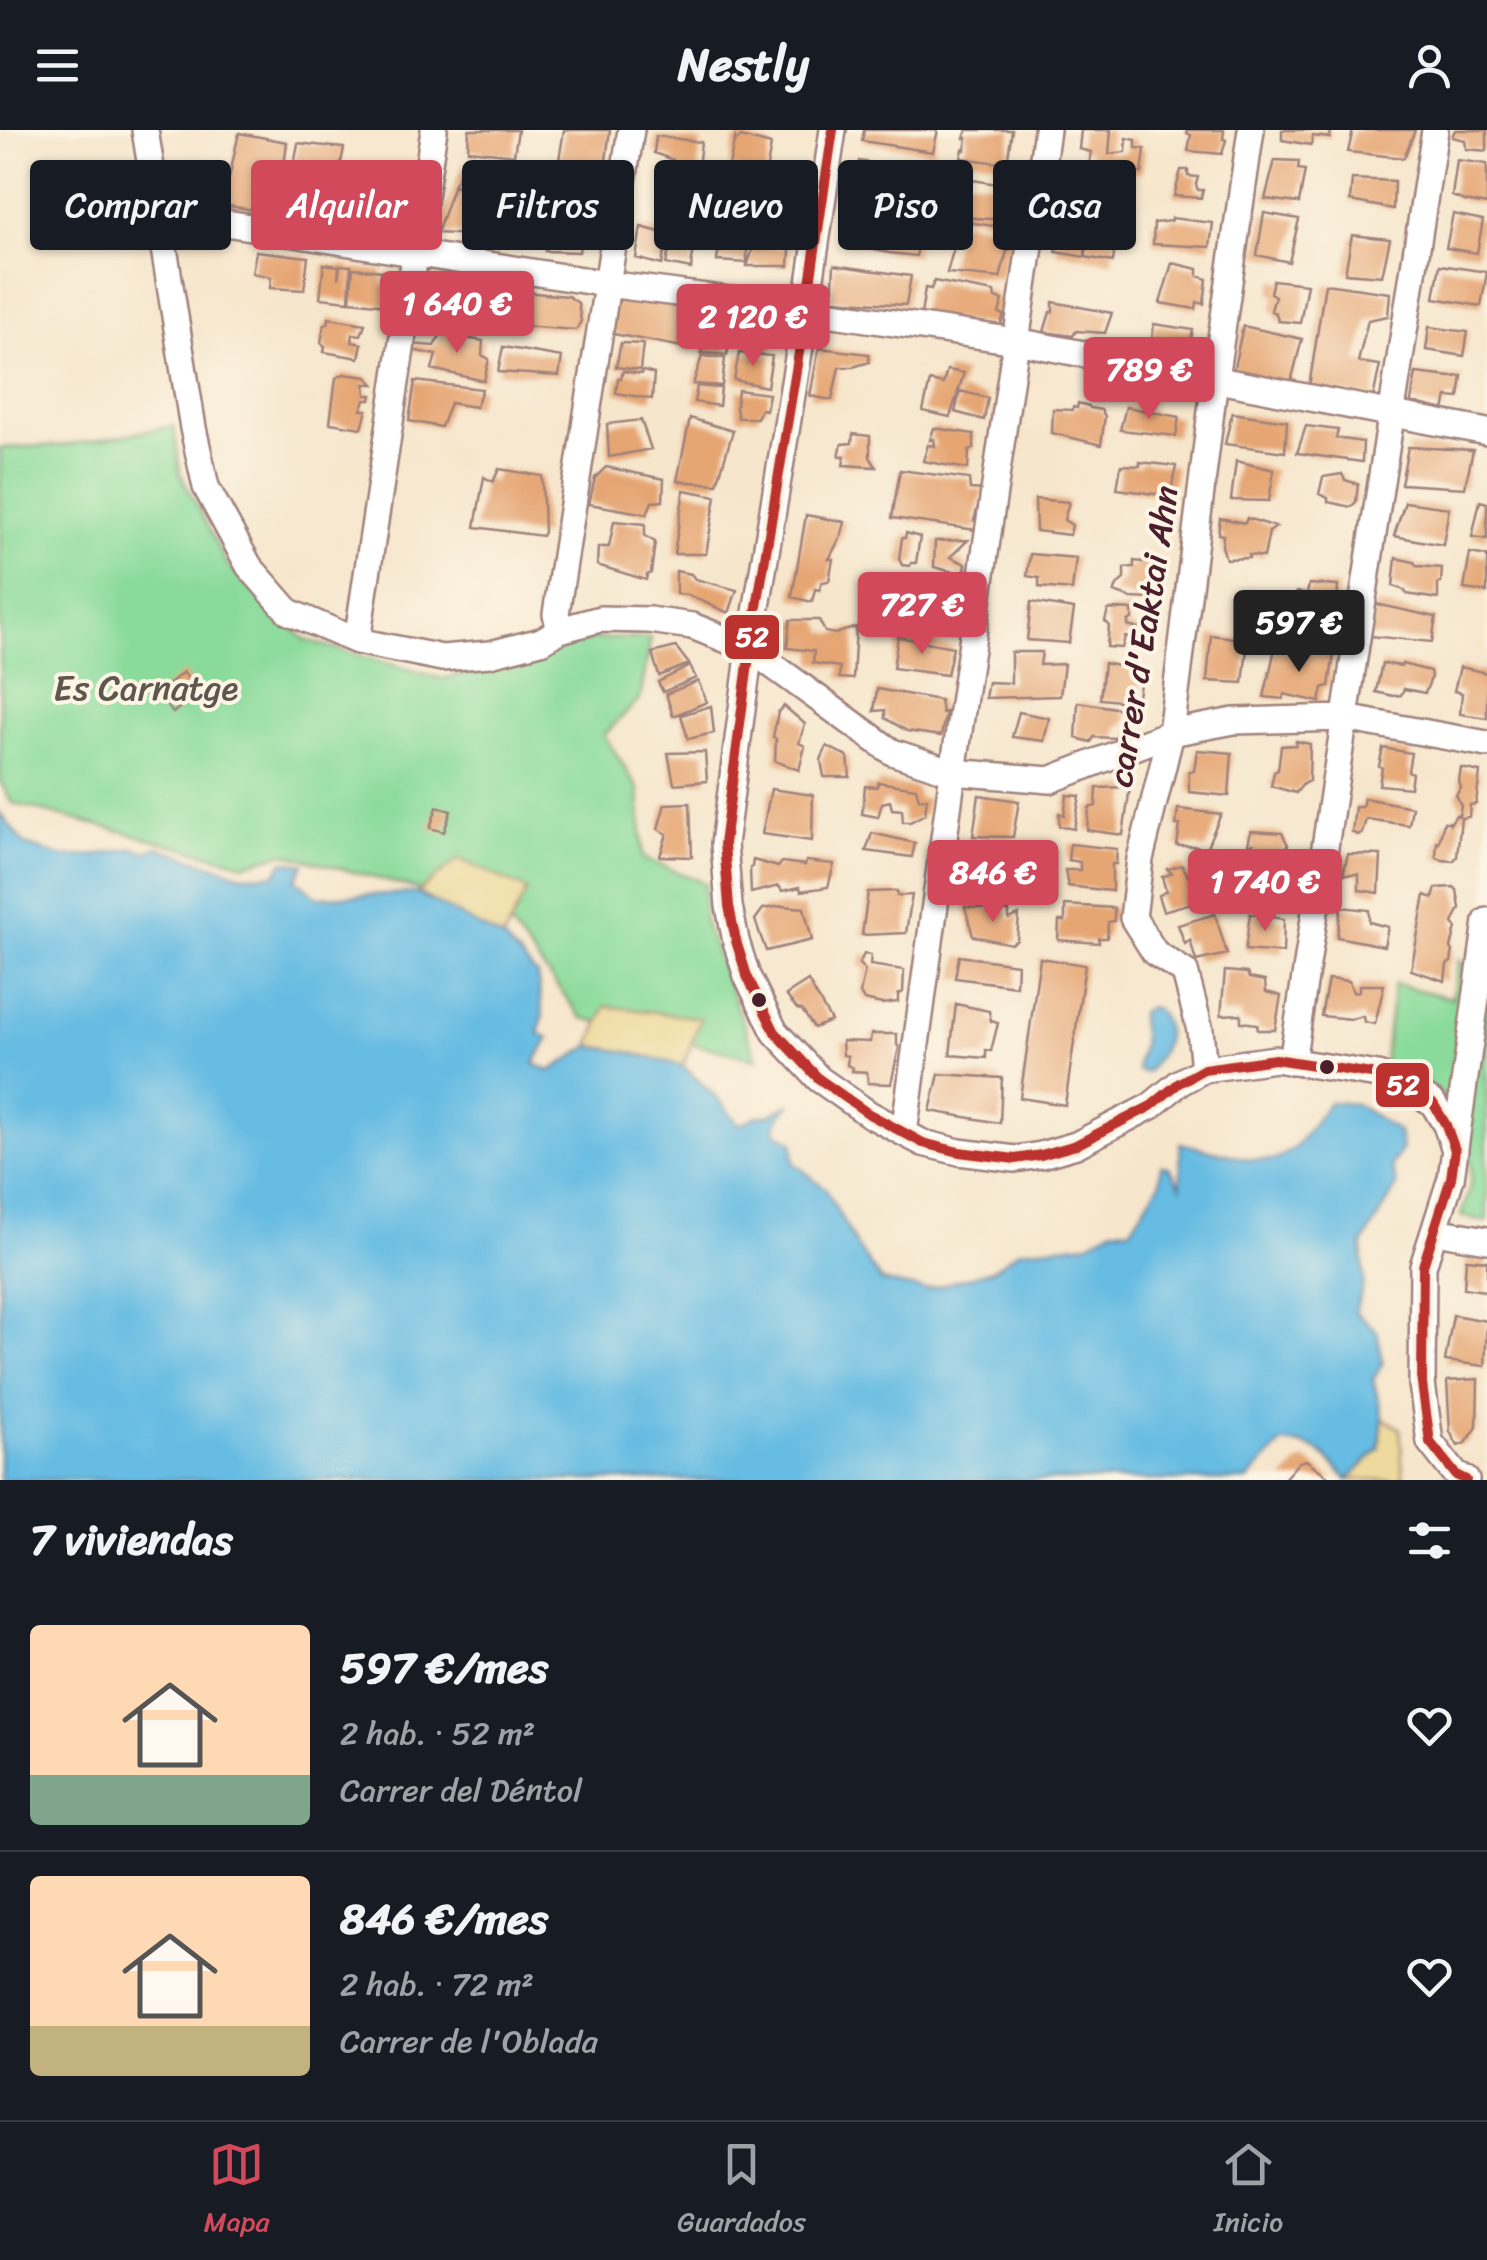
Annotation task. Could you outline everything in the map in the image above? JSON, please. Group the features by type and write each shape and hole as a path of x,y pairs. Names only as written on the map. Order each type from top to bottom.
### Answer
{"street":[{"path":"146,130 150,160"},
{"path":"357,641 434,130"},
{"path":"560,630 556,614 630,130"},
{"path":"832,130 750,649 724,844 736,940 744,968 775,1032 819,1079 868,1114 923,1143 958,1152 1015,1159 1076,1146 1151,1106 1204,1069 1275,1059 1378,1075 1408,1087 1434,1103 1455,1150"},
{"path":"904,1133 1048,130"},
{"name":"carrer d'Eaktai Ahn","path":"1204,1069 1200,1030 1185,972 1155,953 1133,918 1140,859 1171,732 1251,130"},
{"path":"1292,1062 1435,130"},
{"path":"231,224 607,284 1016,341 1487,432"},
{"path":"164,250 206,487 249,566 290,612 357,641 442,658 490,654 541,641 560,630 600,618 692,626 750,649 892,752 953,772 1050,780 1171,732 1234,720 1345,718 1487,744"},
{"path":"1466,1480 1456,1475 1430,1442 1422,1384 1423,1266 1451,1178 1487,920"},
{"path":"1436,1232 1487,1240"}],"green space":[{"name":"Es Carnatge","path":"174,426 180,473 227,564 305,640 443,679 595,637 651,638 640,699 604,735 639,790 643,858 705,883 704,921 757,1059 582,1018 509,924 425,891 283,853 245,864 12,803 0,781 0,448 69,445"},
{"path":"1459,959 1471,974 1487,982 1487,1222 1461,1216 1471,1167 1466,1139 1453,1111 1425,1081 1384,1061 1394,984 1452,998"}],"sand":[{"path":"459,859 527,890 503,939 417,893"},
{"path":"606,1006 701,1018 683,1066 590,1046"},
{"path":"1383,1418 1400,1429 1403,1477 1348,1480 1379,1449"}],"water":[{"path":"0,813 25,845 64,857 133,848 147,852 157,847 242,875 276,874 283,861 304,864 296,880 318,897 417,893 503,939 537,975 543,1015 539,1033 549,1038 534,1064 550,1071 590,1046 683,1066 739,1125 791,1103 775,1131 793,1142 794,1163 825,1188 881,1281 926,1290 992,1270 1020,1250 1089,1243 1113,1228 1130,1229 1160,1183 1161,1165 1169,1167 1181,1186 1180,1143 1252,1160 1276,1160 1296,1147 1329,1102 1356,1104 1399,1132 1402,1150 1391,1165 1397,1186 1362,1245 1364,1281 1355,1312 1377,1331 1383,1362 1373,1380 1383,1418 1379,1449 1348,1480 1313,1449 1282,1443 1248,1480 0,1480"},
{"path":"1155,1008 1161,1016 1166,1032 1159,1056 1143,1072 1138,1070 1142,1042 1140,1013"}],"building":[{"path":"469,130 518,130 514,155 468,150"},
{"path":"564,130 610,130 606,160 559,160"},
{"path":"864,130 938,130 933,152 862,141"},
{"path":"967,130 1012,130 1008,160 961,158"},
{"path":"1081,130 1111,130 1109,154 1126,152 1127,138 1136,140 1136,148 1145,149 1142,173 1136,172 1136,160 1090,160 1091,152 1079,149"},
{"path":"1187,130 1224,130 1222,154 1188,151 1191,135"},
{"path":"1282,130 1331,130 1330,138 1313,136 1311,145 1282,140"},
{"path":"1353,130 1415,130 1404,158 1348,152"},
{"path":"1455,130 1487,130 1487,151 1466,149 1465,140 1452,137"},
{"path":"239,133 287,142 285,160 251,160 251,210 231,206 231,169"},
{"path":"656,136 701,142 699,160 673,160 654,153"},
{"path":"741,137 771,145 768,160 730,160 735,138 736,141"},
{"path":"298,143 344,148 341,160 295,160"},
{"path":"1275,160 1299,161 1298,169 1305,170 1299,203 1265,199"},
{"path":"1457,160 1487,164 1487,205 1452,196"},
{"path":"462,170 462,186 453,185"},
{"path":"1181,170 1198,177 1196,185 1203,190 1201,198 1174,196"},
{"path":"1352,179 1394,181 1393,209 1350,201"},
{"path":"973,180 993,183 993,219 973,218"},
{"path":"453,187 462,187 462,234 442,233 442,219"},
{"path":"1264,213 1299,219 1289,262 1257,255"},
{"path":"1453,214 1483,220 1477,253 1446,248"},
{"path":"1171,218 1213,223 1210,247 1153,244 1154,223"},
{"path":"973,223 993,226 993,250 1009,250 1000,278 947,273 953,250 973,250"},
{"path":"641,227 654,230 654,250 664,250 662,265 636,258"},
{"path":"1352,235 1390,239 1382,276 1345,273"},
{"path":"669,250 693,250 691,269 666,264"},
{"path":"718,250 747,250 747,263 717,261"},
{"path":"752,250 790,250 789,266 747,266"},
{"path":"875,250 917,250 916,256"},
{"path":"1085,250 1085,257 1056,252"},
{"path":"1087,250 1115,250 1113,262 1085,257"},
{"path":"256,251 308,257 304,290 270,288 271,277 252,273"},
{"path":"1172,263 1198,269 1198,276 1207,279 1204,304 1197,302 1196,309 1160,303"},
{"path":"324,264 339,266 338,279 340,265 351,266 349,301 320,298"},
{"path":"834,265 911,276 906,305 832,300"},
{"path":"1440,265 1487,272 1481,306 1434,298"},
{"path":"353,268 382,271 383,286 389,285 386,305 350,301"},
{"path":"1273,280 1307,284 1300,323 1278,321 1271,311 1275,296 1270,293"},
{"path":"934,281 994,292 995,298 1003,300 1000,326 921,315 925,288 931,289"},
{"path":"433,282 453,285 455,291 465,292 467,288 492,287 489,321 426,311"},
{"path":"1325,284 1390,293 1388,316 1368,320 1358,362 1380,365 1373,398 1309,387"},
{"path":"512,291 568,296 578,303 581,321 576,330 508,325"},
{"path":"624,297 696,309 688,348 608,333 611,308"},
{"path":"1053,302 1112,313 1105,333 1076,331 1073,336 1044,332"},
{"path":"329,318 365,324 361,335 353,334 352,342 362,344 359,358 324,352 321,343"},
{"path":"749,321 771,322 779,332 773,348 746,345"},
{"path":"707,323 732,326 727,355 701,353"},
{"path":"1154,324 1193,330 1188,352 1150,354"},
{"path":"1243,326 1302,339 1290,386 1233,372"},
{"path":"1429,327 1468,332 1464,356 1426,350"},
{"path":"441,334 483,341 482,355 489,359 484,381 432,369 436,355 411,350 409,344 434,346"},
{"path":"621,343 643,344 640,370 616,367"},
{"path":"503,347 562,357 559,376 498,372"},
{"path":"819,348 869,354 869,362 839,367 832,400 810,396"},
{"path":"739,353 772,356 767,387 734,380"},
{"path":"702,356 725,358 722,386 693,384"},
{"path":"947,370 964,373 950,417 923,411 930,381 943,384"},
{"path":"623,371 654,374 652,399 616,393"},
{"path":"1416,373 1462,376 1459,398 1447,397 1444,410 1411,402"},
{"path":"344,374 367,377 374,384 365,384 366,395 372,395 361,410 367,410 362,428 330,423 336,378"},
{"path":"415,381 482,389 476,407 450,403 441,427 409,421"},
{"path":"697,386 721,388 719,406 694,402"},
{"path":"738,390 769,394 766,410 761,409 757,418 738,418"},
{"path":"960,391 988,398 984,420 955,412"},
{"path":"1078,403 1101,410 1105,416 1101,445 1052,433 1053,409 1072,410"},
{"path":"1126,407 1179,417 1176,436 1120,430"},
{"path":"1232,413 1287,421 1285,452 1225,444"},
{"path":"690,418 733,431 717,484 677,481"},
{"path":"641,420 651,449 609,457 607,424"},
{"path":"1306,426 1338,430 1336,438 1363,442 1362,462 1297,453"},
{"path":"934,428 974,434 968,469 923,461 928,445 935,446 934,439 930,440"},
{"path":"853,434 870,436 870,457 876,467 843,465 845,456 839,456 842,444 852,443"},
{"path":"1408,447 1473,450 1465,488 1401,484"},
{"path":"1236,461 1274,470 1269,501 1231,500"},
{"path":"1140,462 1176,466 1170,496 1117,489 1121,465 1140,466"},
{"path":"606,467 664,479 663,501 652,502 647,514 589,504 595,478"},
{"path":"499,469 542,476 542,536 475,527 484,477 493,482"},
{"path":"900,470 969,479 970,489 983,490 974,520 977,519 976,530 892,518"},
{"path":"1342,474 1345,480 1358,484 1356,502 1351,507 1328,502 1319,494 1323,477"},
{"path":"684,490 716,496 706,554 674,554"},
{"path":"1035,499 1069,502 1064,520 1072,525 1070,535 1036,531"},
{"path":"1480,501 1487,503 1487,539 1472,537"},
{"path":"1405,502 1449,508 1443,545 1394,536"},
{"path":"806,515 845,522 829,559 833,559 829,581 822,582 820,590 815,589 812,602 792,597"},
{"path":"1220,518 1245,523 1247,518 1276,527 1269,532 1264,557 1226,559 1223,535 1218,534"},
{"path":"614,521 645,524 645,536 655,542 651,573 646,580 597,565 598,547 609,547"},
{"path":"906,533 920,537 916,563 910,566 902,565 899,559"},
{"path":"968,540 950,557 966,564 964,575 934,567 935,541"},
{"path":"1470,553 1487,556 1487,592 1464,589"},
{"path":"1030,554 1076,558 1072,590 1039,587 1039,578 1027,576"},
{"path":"1396,558 1417,566 1442,568 1438,599 1407,594 1393,586"},
{"path":"1134,561 1159,564 1151,599 1114,592 1124,579 1124,568 1134,567"},
{"path":"676,571 737,590 729,613 688,595 676,594"},
{"path":"904,584 966,591 962,632 896,626"},
{"path":"1309,584 1338,586 1337,609 1324,609 1324,616 1335,617 1332,639 1299,641 1304,627 1291,623 1297,592 1307,594"},
{"path":"1031,602 1074,609 1069,643 1027,640"},
{"path":"1376,604 1436,617 1432,642 1369,636"},
{"path":"1108,610 1132,610 1128,626 1143,630 1143,639 1125,637 1122,648 1107,647 1109,625 1105,621"},
{"path":"790,620 819,620 825,632 835,634 856,627 853,679 839,678 840,667 813,663 814,651 787,648"},
{"path":"1211,635 1248,640 1243,683 1207,681"},
{"path":"898,637 953,647 947,675 893,668"},
{"path":"676,647 689,664 659,676 652,653"},
{"path":"1275,649 1334,654 1329,686 1323,688 1320,702 1284,694 1283,699 1264,697"},
{"path":"1011,652 1042,652 1040,665 1064,664 1060,696 985,698 988,682 1011,683"},
{"path":"1104,663 1142,671 1137,703 1100,699"},
{"path":"1382,663 1430,671 1425,693 1404,689 1401,695 1393,696 1376,692"},
{"path":"690,666 696,678 663,692 658,682"},
{"path":"1460,667 1487,673 1487,718 1460,714 1462,693 1454,691"},
{"path":"183,672 199,692 173,713 157,694"},
{"path":"698,681 707,702 673,716 666,694"},
{"path":"877,689 940,700 942,713 946,712 941,736 907,731 885,718 885,710 874,711"},
{"path":"1078,702 1121,709 1127,717 1115,738 1094,737 1091,742 1076,738"},
{"path":"711,706 714,733 688,739 681,715"},
{"path":"784,706 805,724 799,743 805,746 799,770 775,761 773,737 778,712"},
{"path":"1019,712 1049,718 1044,741 1012,737"},
{"path":"1296,741 1310,744 1309,781 1296,793 1271,786 1281,746 1296,745"},
{"path":"827,746 848,757 850,777 824,777 821,760"},
{"path":"1383,748 1411,753 1410,788 1379,785"},
{"path":"1197,750 1232,753 1229,796 1189,792 1189,771 1194,771"},
{"path":"705,752 707,781 674,784 668,753"},
{"path":"1461,768 1480,772 1476,804 1470,805 1469,817 1461,818 1457,857 1453,861 1442,860 1436,857 1437,842 1444,822 1450,824 1459,816 1461,806 1456,795 1461,788"},
{"path":"878,782 916,788 919,799 927,798 925,814 903,822 902,810 892,809 890,801 882,803 878,817 862,814 865,786 877,787"},
{"path":"1130,787 1123,835 1087,830 1089,808 1096,806 1097,788"},
{"path":"771,789 813,795 812,841 762,834"},
{"path":"979,795 1019,801 1013,837 973,836"},
{"path":"1067,795 1080,796 1074,829 1059,826 1059,813 1064,815"},
{"path":"1364,798 1412,807 1409,825 1366,819 1362,833 1352,832 1355,807 1362,807"},
{"path":"690,803 692,857 660,856 667,834 658,829 665,804"},
{"path":"437,807 451,811 444,832 430,828"},
{"path":"1178,809 1221,814 1205,851 1197,846 1177,846"},
{"path":"1251,831 1282,833 1288,845 1279,852 1280,856 1287,856 1280,872 1247,870 1245,855 1253,844 1248,844"},
{"path":"872,833 915,843 912,857 866,851"},
{"path":"1070,844 1117,849 1116,864 1112,864 1112,891 1068,886 1065,870 1080,870 1080,862 1068,860"},
{"path":"1348,854 1381,855 1379,893 1359,890 1359,874 1343,874"},
{"path":"975,856 1038,862 1037,897 972,886"},
{"path":"753,860 778,867 782,862 834,864 828,887 782,891 779,886 751,893"},
{"path":"1182,865 1189,878 1221,868 1224,878 1194,888 1199,901 1163,911 1158,896 1166,891 1162,877 1172,873 1167,869"},
{"path":"1454,887 1460,908 1453,923 1453,951 1445,981 1411,970 1425,895 1433,898 1436,888"},
{"path":"897,891 897,896 912,895 906,933 862,935 868,892"},
{"path":"1065,905 1114,908 1107,938 1099,938 1099,943 1058,940 1059,921 1065,921"},
{"path":"965,907 1009,911 1009,919 1019,915 1017,940 1011,944 973,936"},
{"path":"1341,907 1369,910 1369,922 1388,927 1384,946 1337,937"},
{"path":"804,908 812,940 766,951 755,920 763,909"},
{"path":"1215,914 1227,954 1196,961 1190,940 1185,944 1178,925"},
{"path":"1250,914 1284,919 1283,953 1245,950"},
{"path":"864,954 871,955 870,965 904,970 903,992 898,995 898,1002 864,1000 860,993 865,970 859,964"},
{"path":"959,956 1017,964 1016,986 955,978"},
{"path":"1040,958 1085,965 1065,1105 1020,1098"},
{"path":"1225,971 1247,973 1249,978 1265,981 1266,992 1281,996 1275,1030 1258,1030 1257,1024 1241,1022 1241,1014 1221,1015"},
{"path":"1328,979 1349,981 1353,992 1359,991 1359,985 1384,985 1375,1024 1364,1022 1363,1016 1321,1016"},
{"path":"808,981 831,1021 814,1028 786,995"},
{"path":"956,1004 989,1011 991,1021 998,1023 986,1058 950,1055"},
{"path":"871,1034 897,1034 899,1047 891,1084 868,1083 867,1072 852,1071 847,1065 848,1056 843,1055 842,1041 870,1042"},
{"path":"939,1074 1002,1078 1000,1123 930,1111"},
{"path":"1466,1259 1487,1261 1487,1296 1484,1291 1464,1288"},
{"path":"1453,1315 1487,1321 1485,1366 1445,1361"},
{"path":"1478,1379 1477,1427 1466,1443 1458,1446 1450,1432 1447,1381"},
{"path":"1306,1460 1333,1480 1283,1480 1299,1462"}],"transit line":[{"name":"52","path":"833,130 750,649 724,844 729,906 747,976 775,1032 819,1079 869,1114 923,1143 959,1152 1015,1159 1076,1145 1151,1106 1204,1069 1275,1059 1378,1075 1433,1103 1455,1150 1451,1178 1423,1266 1422,1384 1430,1442 1456,1475 1466,1480"}]}
